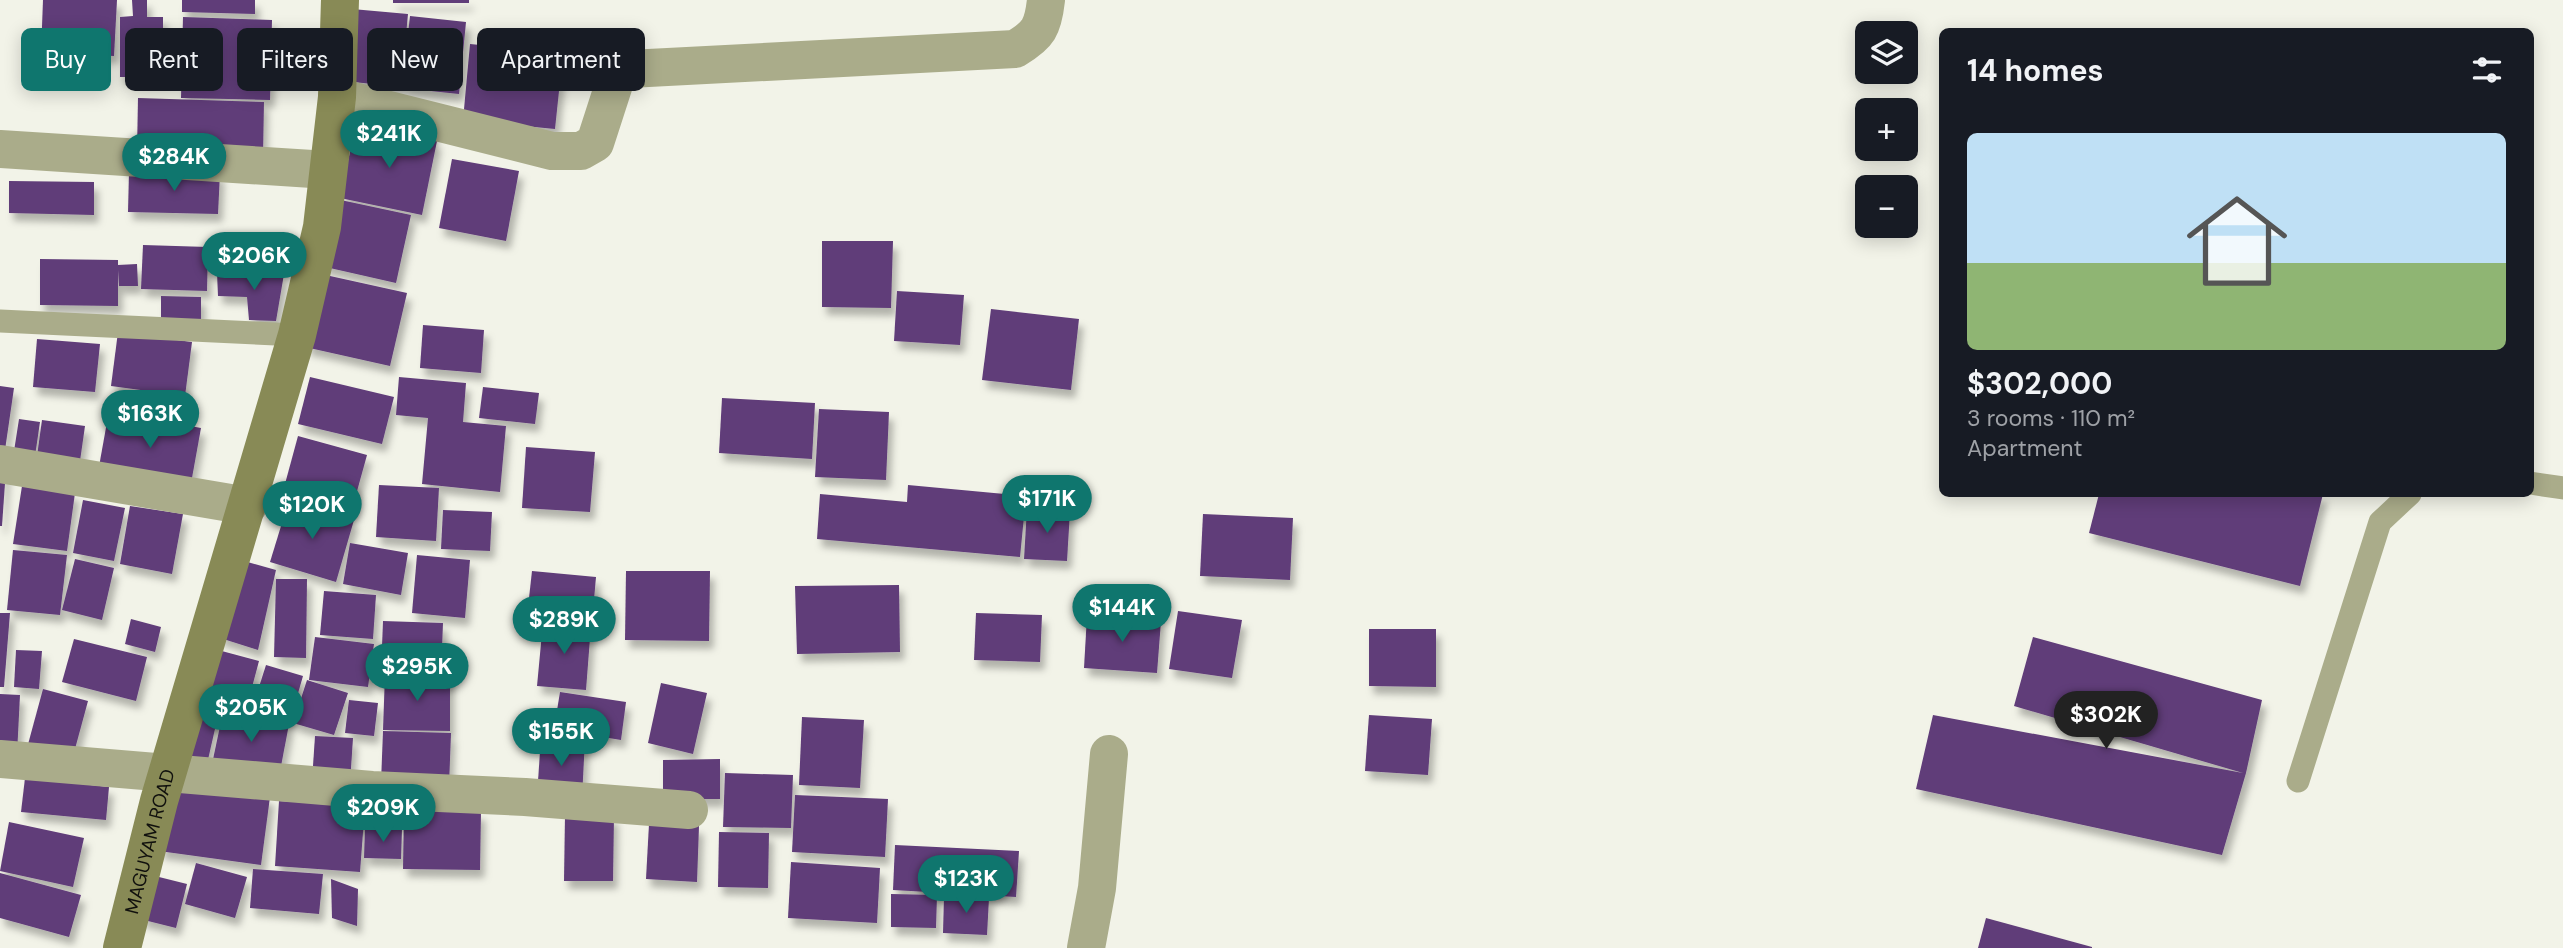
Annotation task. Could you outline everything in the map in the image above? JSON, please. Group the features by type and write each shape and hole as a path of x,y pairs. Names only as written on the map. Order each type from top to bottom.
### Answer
{"main road":[{"name":"MAGUYAM ROAD","path":"122,948 167,773 297,335 322,227 337,97 340,0"}],"street":[{"path":"337,97 552,151 581,151 595,143 617,75 629,69 1015,49 1033,39 1044,22 1046,0"},
{"path":"0,149 328,170"},
{"path":"0,464 248,506"},
{"path":"1086,948 1097,888 1109,754"},
{"path":"0,759 372,790 525,797 689,810"}],"lane":[{"path":"0,321 297,335"},
{"path":"2534,484 2563,488"},
{"path":"2298,781 2379,522 2407,497"}],"building":[{"path":"43,0 117,0 114,56 111,56 111,28 42,28"},
{"path":"132,0 147,0 147,17 163,17 163,28 125,28 125,77 120,77 120,17 133,16"},
{"path":"182,0 255,0 255,14 182,12"},
{"path":"393,0 469,0 469,3 393,3"},
{"path":"352,9 408,14 407,28 367,28 367,83 353,82 353,28 350,28"},
{"path":"410,16 466,22 463,53 463,28 409,28"},
{"path":"183,17 272,20 272,28 237,28 237,91 270,91 270,100 181,98 181,91 223,91 223,28 183,28"},
{"path":"470,44 477,45 477,91 559,91 555,129 463,120"},
{"path":"430,91 459,91 459,94"},
{"path":"138,98 264,102 263,155 137,151"},
{"path":"356,124 437,141 422,215 340,198"},
{"path":"452,159 519,171 506,241 439,228"},
{"path":"129,172 220,173 218,214 128,212"},
{"path":"9,181 94,182 94,215 9,213"},
{"path":"336,199 411,215 396,283 321,266"},
{"path":"822,241 893,241 891,308 822,307"},
{"path":"143,245 208,247 207,291 141,289"},
{"path":"40,259 118,260 118,265 137,264 138,286 119,286 118,270 118,306 40,305"},
{"path":"217,273 284,274 276,321 249,320 247,297 218,296"},
{"path":"321,274 407,293 390,366 305,347"},
{"path":"897,291 964,295 960,345 894,341"},
{"path":"161,296 201,297 201,320 161,319"},
{"path":"991,309 1079,319 1071,390 982,380"},
{"path":"423,325 484,330 481,373 420,368"},
{"path":"118,332 192,342 185,396 111,386"},
{"path":"37,339 100,344 95,392 33,387"},
{"path":"310,377 394,397 382,444 298,424"},
{"path":"399,377 466,383 463,422 506,426 500,492 422,484 428,418 396,415"},
{"path":"0,386 14,388 4,457 0,457"},
{"path":"483,387 539,393 535,424 479,418"},
{"path":"722,398 815,403 812,459 719,453"},
{"path":"819,409 889,412 886,480 815,477"},
{"path":"109,411 201,428 190,489 98,472"},
{"path":"19,419 40,422 35,456 12,464"},
{"path":"42,420 85,426 80,461 37,456"},
{"path":"298,436 367,455 351,513 282,495"},
{"path":"526,447 595,452 590,512 522,508"},
{"path":"0,469 6,469 2,526 0,526"},
{"path":"379,485 439,488 436,541 376,537"},
{"path":"908,485 1026,496 1020,557 817,539 820,494 907,502"},
{"path":"22,486 75,493 67,551 13,544"},
{"path":"2098,497 2322,497 2300,586 2089,533"},
{"path":"83,500 125,508 114,561 73,553"},
{"path":"289,500 354,520 336,582 270,562"},
{"path":"130,506 183,514 172,574 120,564"},
{"path":"1027,508 1070,511 1067,561 1024,559"},
{"path":"443,510 492,512 490,551 441,549"},
{"path":"1203,514 1293,518 1290,580 1200,576"},
{"path":"350,543 408,553 401,595 343,584"},
{"path":"13,550 67,555 60,615 7,610"},
{"path":"417,555 470,560 465,618 412,613"},
{"path":"75,559 114,568 102,620 62,610"},
{"path":"244,561 276,570 258,650 217,637"},
{"path":"532,571 596,577 592,622 527,616"},
{"path":"626,571 710,571 709,641 625,640"},
{"path":"276,579 307,579 306,658 274,657"},
{"path":"899,585 900,652 797,654 795,586"},
{"path":"324,591 376,595 373,639 320,635"},
{"path":"1178,611 1242,620 1232,678 1169,669"},
{"path":"0,613 10,613 4,687 0,687"},
{"path":"976,613 1042,615 1040,662 974,660"},
{"path":"1087,616 1161,621 1157,673 1084,668"},
{"path":"131,619 161,627 155,652 125,644"},
{"path":"383,621 443,623 441,674 381,672"},
{"path":"543,622 591,625 586,690 537,686"},
{"path":"1369,629 1436,629 1436,687 1369,686"},
{"path":"315,637 374,644 368,687 309,680"},
{"path":"2033,637 2262,700 2246,773 2222,855 1916,789 1933,715 2243,773 2014,706"},
{"path":"74,639 147,657 136,701 62,682"},
{"path":"16,650 42,651 39,689 14,687"},
{"path":"218,650 259,661 247,706 205,695"},
{"path":"266,665 303,676 290,721 252,709"},
{"path":"385,674 450,676 450,731 383,730"},
{"path":"307,680 348,693 334,735 293,723"},
{"path":"661,683 707,693 693,754 648,743"},
{"path":"43,689 88,701 72,760 27,748"},
{"path":"560,692 626,702 621,740 554,729"},
{"path":"0,694 20,695 17,754 0,753"},
{"path":"349,700 378,703 374,736 345,733"},
{"path":"196,701 220,707 207,764 182,759"},
{"path":"223,712 289,724 279,777 212,764"},
{"path":"1369,715 1432,719 1428,775 1365,771"},
{"path":"802,717 864,720 860,788 799,785"},
{"path":"383,731 451,733 449,786 381,783"},
{"path":"315,736 353,738 350,783 312,781"},
{"path":"541,737 585,739 582,798 537,796"},
{"path":"720,759 720,799 663,799 663,760"},
{"path":"725,773 793,775 791,828 723,827"},
{"path":"25,778 109,787 106,820 21,812"},
{"path":"168,783 270,797 261,865 159,851"},
{"path":"795,795 888,799 885,857 792,852"},
{"path":"279,801 365,806 360,872 275,866"},
{"path":"404,810 481,812 480,870 403,869"},
{"path":"565,815 614,816 613,881 564,881"},
{"path":"9,822 84,838 73,887 0,871"},
{"path":"649,824 699,826 697,882 646,879"},
{"path":"365,828 402,829 401,859 364,858"},
{"path":"719,832 769,833 768,888 718,887"},
{"path":"895,845 1019,851 1016,897 893,890"},
{"path":"791,862 880,868 877,923 788,918"},
{"path":"196,863 247,877 235,918 185,904"},
{"path":"253,869 323,874 319,914 250,908"},
{"path":"0,873 81,895 69,937 0,918"},
{"path":"151,875 187,884 176,928 140,919"},
{"path":"331,879 358,889 357,926 332,918"},
{"path":"891,894 937,895 936,928 891,927"},
{"path":"944,896 989,898 987,935 943,933"},
{"path":"1986,918 2092,947 2092,948 1978,948"}]}
